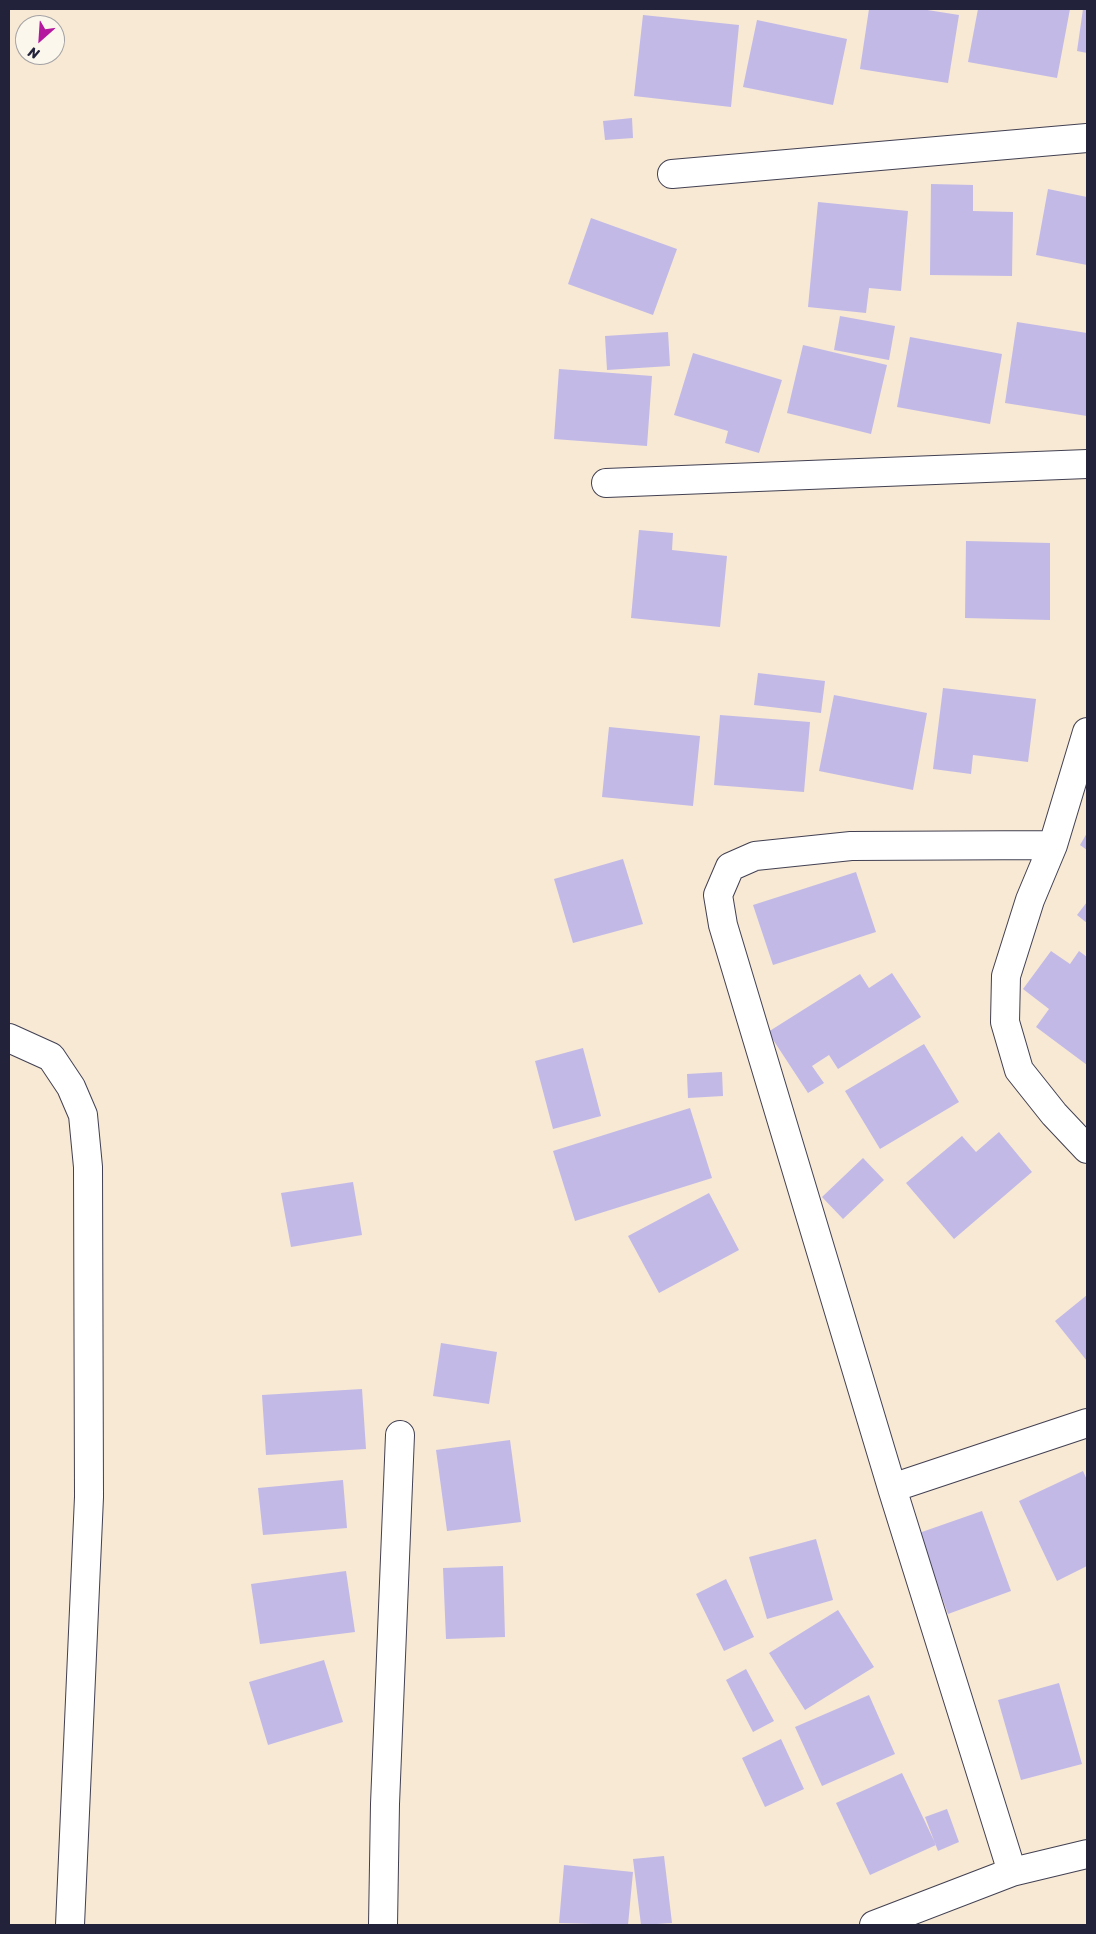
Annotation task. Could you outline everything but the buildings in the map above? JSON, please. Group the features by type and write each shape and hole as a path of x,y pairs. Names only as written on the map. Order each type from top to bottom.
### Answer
{"street":[{"path":"672,174 1087,138"},
{"path":"606,483 1087,464"},
{"path":"1087,732 1053,845 1030,900 1006,976 1005,1022 1020,1070 1054,1114 1087,1149"},
{"path":"1012,1872 892,1488 723,925 718,896 730,867 755,856 851,846 1053,845"},
{"path":"9,1038 51,1057 71,1087 83,1115 88,1167 89,1497 70,1925"},
{"path":"892,1488 1087,1423"},
{"path":"383,1925 385,1804 400,1435"},
{"path":"874,1925 1012,1872 1087,1854"}]}
